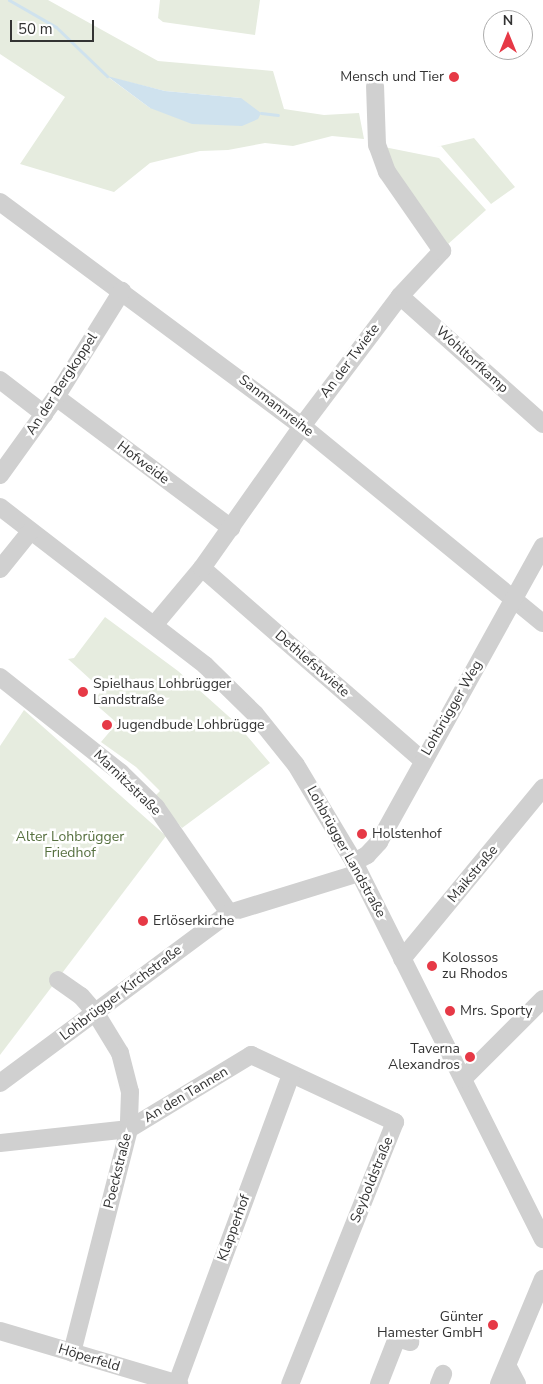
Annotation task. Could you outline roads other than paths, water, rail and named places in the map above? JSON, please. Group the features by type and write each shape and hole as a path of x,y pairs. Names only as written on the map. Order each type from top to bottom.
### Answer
{"street":[{"name":"An der Twiete","path":"154,624 202,568 302,426 400,296 442,252 387,172 377,145 375,86"},
{"name":"Sanmannreihe","path":"0,202 302,426 543,623"},
{"name":"An der Bergkoppel","path":"0,475 56,397 122,291"},
{"name":"Wohltorfkamp","path":"400,296 543,424"},
{"path":"0,380 44,414"},
{"name":"Hofweide","path":"56,397 231,528"},
{"name":"Lohbrügger Landstraße","path":"0,507 205,665 271,732 308,782 357,867 543,1239"},
{"path":"0,569 30,532"},
{"name":"Lohbrügger Weg","path":"357,867 374,850 422,760 543,546"},
{"name":"Dethlefstwiete","path":"202,568 422,760"},
{"name":"Marnitzstraße","path":"0,677 121,773 156,808 228,913"},
{"name":"Maikstraße","path":"402,959 543,788"},
{"name":"Lohbrügger Kirchstraße","path":"0,1084 228,913 357,867"},
{"name":"Poeckstraße","path":"58,980 81,996 95,1012 120,1053 130,1092 129,1129 72,1353"},
{"path":"463,1079 543,999"},
{"name":"An den Tannen","path":"0,1143 129,1129 252,1055"},
{"name":"Seyboldstraße","path":"252,1055 395,1122 290,1384"},
{"name":"Klapperhof","path":"178,1384 291,1074"},
{"path":"499,1384 508,1367 543,1279"},
{"name":"Höperfeld","path":"0,1331 178,1384"},
{"path":"378,1384 397,1338 410,1342"},
{"path":"508,1367 518,1384"}],"water":[{"path":"107,76 165,91 241,98 261,113 258,119 242,126 192,124 150,108"}],"waterway":[{"path":"9,0 56,27 107,76"},
{"path":"261,113 278,115"}],"place":[{"name":"Mensch und Tier","path":"454,77"},
{"name":"Spielhaus Lohbrügger Landstraße","path":"83,692"},
{"name":"Jugendbude Lohbrügge","path":"107,725"},
{"name":"Holstenhof","path":"362,834"},
{"name":"Erlöserkirche","path":"143,921"},
{"name":"Kolossos zu Rhodos","path":"432,966"},
{"name":"Mrs. Sporty","path":"450,1011"},
{"name":"Taverna Alexandros","path":"470,1057"},
{"name":"Günter Hamester GmbH","path":"493,1325"}],"park label":[{"name":"Alter Lohbrügger Friedhof","path":"70,846"}]}
